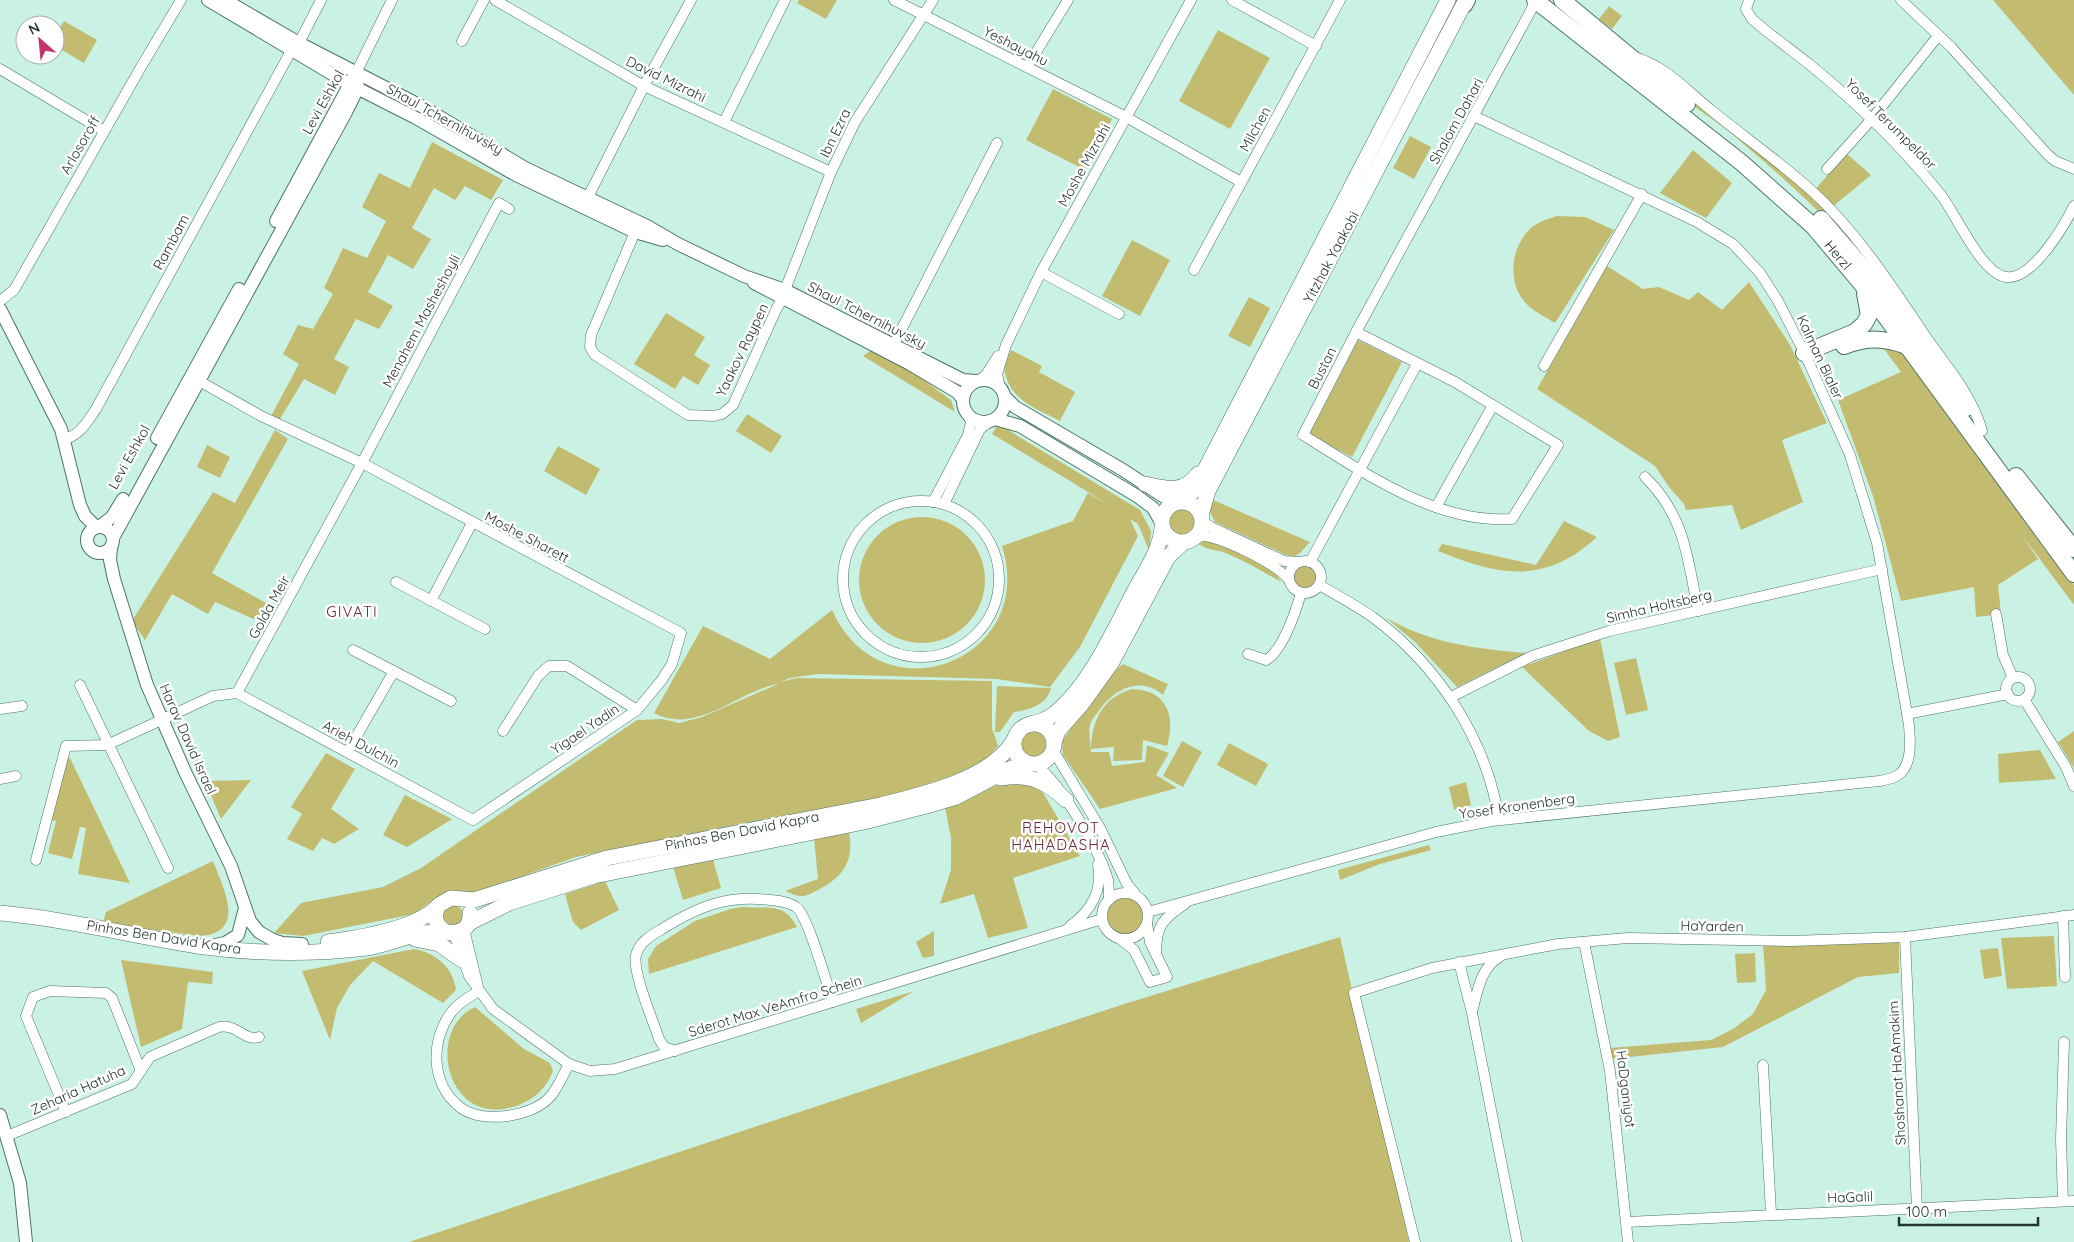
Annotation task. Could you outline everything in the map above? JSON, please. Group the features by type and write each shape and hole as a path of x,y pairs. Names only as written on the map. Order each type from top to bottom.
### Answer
{"main road":[{"name":"Herzl","path":"1536,0 1766,183 1812,226 1861,283 2074,574"},
{"name":"Herzl","path":"1562,0 1800,198 1848,248 1891,303 1982,431 2074,549"},
{"name":"Yitzhak Yaakobi","path":"1162,525 1167,508 1194,491 1209,459 1461,1"},
{"name":"Yitzhak Yaakobi","path":"1196,528 1208,491 1461,1"},
{"path":"1806,357 1855,332 1864,324 1869,310 1861,283"},
{"path":"1859,341 1887,320 1891,312 1891,303"},
{"path":"1806,357 1859,341 1881,338 1907,346"},
{"path":"1146,484 1171,490 1182,488 1192,482 1209,459"},
{"path":"1178,502 1190,503 1196,528"},
{"path":"1162,525 1168,537 1196,528"},
{"path":"1162,525 1153,556 1092,666 1070,698 1055,713 1048,718 1019,729 1013,746 1018,757 1031,764 1046,760 1058,731 1082,705 1112,662 1168,557 1196,528"},
{"path":"1030,724 1044,726 1049,731 1053,747"},
{"name":"Pinhas Ben David Kapra","path":"458,899 480,898 566,869 627,853 873,806 917,795 951,783 988,765 1005,754 1014,740"},
{"name":"Pinhas Ben David Kapra","path":"0,913 29,915 206,947 271,951 346,950 376,946 427,932 458,929 509,903 594,876 879,819 946,800 984,784 1009,769 1031,764"},
{"path":"984,784 1008,777 1026,777 1042,782 1066,800"},
{"path":"451,898 458,899 467,906 469,911 458,929 443,930 436,921 436,910 439,905 451,898"},
{"name":"Pinhas Ben David Kapra","path":"271,951 302,944 347,939 380,932 422,918 439,905"},
{"name":"Pinhas Ben David Kapra","path":"0,923 59,920"},
{"path":"401,940 431,941 448,949 462,960"}],"street":[{"name":"Arlosoroff","path":"0,301 14,290 181,0"},
{"name":"Shaul Tchernihuvsky","path":"208,0 296,46 357,71 423,107 525,168 647,226 678,244 744,276 758,287 787,295 894,344 963,380 977,381"},
{"name":"Shaul Tchernihuvsky","path":"225,0 353,86 516,176 635,232 678,244"},
{"name":"Rambam","path":"65,439 74,436 81,430 96,409 321,0"},
{"path":"357,71 392,0"},
{"path":"462,41 484,0"},
{"name":"David Mizrahi","path":"495,0 644,86 831,172"},
{"path":"587,199 644,86 691,0"},
{"path":"724,122 785,0"},
{"name":"Yeshayahu","path":"894,0 1126,117 1241,182"},
{"name":"Ibn Ezra","path":"787,295 831,172 855,122 933,0"},
{"path":"1027,67 1068,0"},
{"name":"Moshe Mizrahi","path":"977,381 986,374 1006,345 1042,272 1190,0"},
{"path":"1232,0 1316,46"},
{"name":"Milchen","path":"1194,270 1340,0"},
{"name":"Shalom Dahari","path":"1399,254 1536,0"},
{"name":"Yosef Terumpeldor","path":"1749,0 1747,11 1757,24 1810,65 1871,120 1941,195 1975,248 1996,273 2011,277 2029,270 2074,206"},
{"path":"1901,0 1951,47 2047,154 2055,161 2074,169"},
{"path":"1827,169 1871,120 1938,36"},
{"path":"1626,54 1647,60 1682,84 1812,191 1846,228 1889,284 1959,384 1979,420 1982,431"},
{"path":"0,69 104,131"},
{"name":"Levi Eshkol","path":"98,527 109,520 118,510 195,379 345,114 357,71"},
{"name":"Levi Eshkol","path":"112,542 195,379 353,86"},
{"path":"345,114 355,104 372,96"},
{"name":"Kalman Bialer","path":"1474,116 1642,194 1697,222 1742,252 1778,301 1806,357 1850,455 1877,543 1910,738 1909,753 1899,775"},
{"path":"894,344 997,142"},
{"path":"1544,366 1642,194"},
{"name":"Menahem Masheshoyli","path":"362,463 499,203 509,209"},
{"name":"Yaakov Raypen","path":"635,232 591,335 590,347 595,355 688,415 714,416 722,414 733,405 787,295"},
{"name":"Bustan","path":"1360,470 1303,435 1399,254"},
{"path":"1042,272 1119,314"},
{"name":"Shaul Tchernihuvsky","path":"787,295 957,392 965,405"},
{"path":"0,309 65,439 80,505 85,516 98,527 110,531 112,542 104,552 96,553 89,548 86,538 90,531 98,527"},
{"path":"1356,332 1455,382 1558,445 1512,520 1493,521 1472,518 1436,507 1360,470"},
{"name":"Moshe Mizrahi","path":"1002,393 997,374 1006,345"},
{"path":"1310,562 1417,364"},
{"name":"Moshe Sharett","path":"195,379 261,416 362,463 681,633"},
{"path":"938,503 968,435 971,422 965,405 965,391 977,381 991,381 1015,407 1146,484 1164,497 1178,502"},
{"path":"938,503 980,429 994,420 1004,410 1002,393"},
{"path":"965,405 979,421 994,420 1020,426 1127,490 1153,508 1162,525"},
{"path":"1436,507 1493,405"},
{"name":"Golda Meir","path":"237,692 362,463"},
{"path":"1645,477 1664,497 1679,525 1698,611"},
{"path":"903,503 938,503 960,511 975,522 993,547 1000,576 995,606 979,632 955,650 926,657 896,653 870,638 851,614 843,585 847,555 861,530 881,512 903,503"},
{"path":"431,600 472,523"},
{"path":"1211,527 1279,558 1310,562 1319,568 1321,579 1319,585 1310,592 1301,593 1294,589 1289,580 1274,567 1196,528 1211,527"},
{"name":"Harav David Israel","path":"112,542 110,560 114,578 129,622 140,667 162,719 231,866 244,908 254,927 266,937 282,943 302,944"},
{"name":"Harav David Israel","path":"96,553 114,578"},
{"path":"1289,580 1290,569 1299,562"},
{"name":"Simha Holtsberg","path":"1451,697 1532,656 1609,631 1882,569"},
{"path":"396,582 485,629"},
{"path":"1319,585 1382,624 1430,668 1451,697 1488,774 1500,819"},
{"path":"1248,654 1266,660 1274,656 1301,593"},
{"path":"1996,614 2004,655 2013,678"},
{"name":"Yigael Yadin","path":"473,820 637,710 661,681 672,664 681,633"},
{"path":"352,650 451,700"},
{"path":"503,731 538,676 549,666 567,666 637,710"},
{"path":"348,752 394,671"},
{"path":"1907,714 2008,694 2016,700 2024,699 2029,692 2029,685 2021,677 2013,678 2008,683 2008,694"},
{"path":"80,685 107,745 168,868"},
{"path":"36,860 66,746 107,745 213,696 237,692"},
{"name":"Arieh Dulchin","path":"237,692 281,718 473,820"},
{"path":"2024,699 2066,767 2074,786"},
{"path":"0,709 22,706"},
{"path":"1053,747 1100,828 1127,884 1136,896 1142,900 1148,912 1147,924 1150,942 1167,977 1150,982 1134,950 1110,933 1102,919 1102,912 1109,900 1122,893 1136,896"},
{"path":"1031,764 1051,777 1066,800 1096,853 1107,878 1109,900"},
{"name":"Yosef Kronenberg","path":"1148,912 1427,834 1500,819 1879,781 1899,775"},
{"path":"0,778 16,776"},
{"path":"1056,934 1079,920 1096,898 1099,879 1096,853"},
{"path":"1156,956 1156,939 1161,924 1175,911 1203,896"},
{"path":"675,1051 664,1047 659,1039 636,971 636,954 639,948 651,936 713,903 751,898 784,902 796,907 806,921 833,1002"},
{"name":"Harav David Israel","path":"206,947 225,942 238,935 244,908"},
{"name":"HaYarden","path":"1415,1242 1354,993 1388,980 1459,962 1558,944 1628,938 1790,940 1904,936 2074,915"},
{"path":"2063,916 2065,977"},
{"name":"Sderot Max VeAmfro Schein","path":"458,929 456,939 469,976 494,1009 569,1064 590,1071 616,1069 1102,919"},
{"path":"1117,937 1131,938 1143,931 1147,924"},
{"name":"Sderot Max VeAmfro Schein","path":"458,929 464,939 477,976 478,989"},
{"name":"Shoshanat HaAmakim","path":"1904,936 1917,1209"},
{"name":"HaDganiyot","path":"1584,942 1608,1053 1628,1242"},
{"path":"1472,1013 1480,982 1486,969 1505,954"},
{"path":"1459,962 1472,1013 1517,1242"},
{"path":"478,989 455,1008 447,1020 436,1053 437,1074 441,1084 462,1108 483,1115 502,1117 521,1114 536,1107 551,1096 569,1064"},
{"path":"66,1112 26,1016 33,997 50,991 106,993 112,998 141,1071"},
{"name":"Zeharia Hatuha","path":"7,1136 132,1084 147,1060 154,1055 219,1027 229,1026 251,1038 259,1037"},
{"path":"649,1059 658,1049 659,1039"},
{"path":"2064,1042 2061,1140 2069,1201"},
{"path":"1763,1065 1771,1214"},
{"path":"0,1115 20,1182 26,1242"},
{"name":"HaGalil","path":"1627,1222 2069,1201"}],"shaded area":[{"path":"799,0 837,0 826,19 797,3"},
{"path":"1993,0 2074,0 2074,95"},
{"path":"1609,6 1622,16 1612,29 1599,19"},
{"path":"65,22 97,40 84,63 65,52"},
{"path":"1218,30 1270,58 1230,129 1179,101"},
{"path":"1646,61 1811,192 1883,278 1792,186 1722,126 1675,92"},
{"path":"1053,89 1112,119 1085,170 1026,140"},
{"path":"1410,136 1431,147 1414,179 1393,168"},
{"path":"432,142 503,180 491,200 465,186 455,200 434,188 412,228 431,239 413,269 388,255 368,292 393,306 379,329 356,319 334,359 349,367 335,395 304,379 280,419 271,416 299,364 283,354 298,325 313,329 333,294 324,288 343,248 367,258 386,221 362,207 379,173 410,188"},
{"path":"1693,150 1732,183 1706,218 1660,193"},
{"path":"1846,153 1871,175 1831,208 1815,190"},
{"path":"1557,216 1585,217 1614,230 1555,323 1536,312 1524,301 1517,289 1513,271 1516,253 1524,236 1536,224"},
{"path":"1132,240 1170,260 1140,316 1102,296"},
{"path":"1607,266 1643,289 1659,287 1689,300 1698,292 1722,310 1749,282 1790,345 1827,423 1782,440 1803,502 1741,530 1732,505 1686,510 1684,504 1669,487 1655,466 1537,389"},
{"path":"1249,297 1270,308 1250,347 1228,336"},
{"path":"666,313 705,337 694,355 710,365 698,385 683,376 675,389 634,364"},
{"path":"1876,338 1894,343 2074,585 2074,605 2022,535 2038,559 1998,585 2001,614 1976,617 1974,587 1901,601 1873,496 1838,400 1901,372"},
{"path":"1358,340 1402,362 1352,457 1309,435"},
{"path":"873,349 892,357 951,400 955,412 863,356"},
{"path":"1011,350 1042,366 1039,372 1075,392 1060,421 1024,401 1011,387 1006,378 1004,367"},
{"path":"747,414 782,436 771,453 736,431"},
{"path":"998,424 1140,510 1151,531 1149,550 1138,524 1130,519 1138,536 1080,647 1050,687 997,679 817,674 790,678 780,682 797,678 992,681 992,728 998,746 982,765 951,777 876,800 748,822 576,857 477,892 437,897 414,914 303,936 274,933 301,903 383,887 421,868 637,720 662,719 679,723 702,717 778,684 763,688 702,716 670,719 654,713 703,626 770,659 832,610 855,644 884,663 917,668 949,662 977,646 998,620 1007,586 1002,546 1073,521 1088,493 1108,504 992,434"},
{"path":"275,430 288,439 212,573 275,608 265,624 215,602 208,614 172,594 145,640 132,621 213,492 235,503"},
{"path":"207,445 230,457 220,478 197,467"},
{"path":"558,446 600,469 586,495 544,471"},
{"path":"1213,500 1310,542 1300,553 1293,557 1284,554 1215,522 1210,512"},
{"path":"1180,505 1186,506 1191,510 1195,515 1195,527 1191,532 1186,536 1180,537 1174,536 1169,532 1165,527 1164,521 1165,515 1169,510 1174,506"},
{"path":"922,517 946,522 966,536 980,556 985,580 980,604 966,624 946,638 922,643 898,638 878,624 864,604 859,580 864,556 878,536 898,522"},
{"path":"1564,521 1597,537 1578,552 1559,563 1540,569 1521,571 1501,570 1460,560 1438,551 1442,544 1536,565"},
{"path":"1204,541 1217,541 1275,572 1281,582 1235,557 1199,544"},
{"path":"1305,564 1314,568 1318,577 1314,586 1305,590 1296,586 1292,577 1296,568"},
{"path":"1385,617 1401,626 1436,639 1471,647 1526,653 1457,687 1415,642"},
{"path":"1600,638 1620,737 1608,741 1589,731 1522,667"},
{"path":"1636,658 1648,710 1626,715 1614,663"},
{"path":"1123,664 1168,684 1163,695 1145,686 1136,686 1128,687 1111,697 1091,723 1089,731 1091,752 1109,752 1112,766 1145,762 1147,745 1169,753 1156,775 1177,788 1100,809 1063,755 1062,741 1109,675"},
{"path":"997,686 1051,688 1046,699 1041,703 1026,710 1014,712 1000,732 995,732"},
{"path":"1132,689 1154,694 1161,700 1169,715 1170,735 1167,746 1143,740 1142,760 1113,761 1114,747 1091,749 1094,729 1106,704 1113,698"},
{"path":"1033,729 1039,730 1047,738 1047,750 1039,758 1033,759 1027,758 1019,750 1018,744 1019,738 1027,730"},
{"path":"2074,731 2074,768 2058,742"},
{"path":"1182,741 1202,752 1183,787 1163,776"},
{"path":"1229,743 1268,764 1256,786 1217,765"},
{"path":"2040,750 2056,779 1999,783 1998,754"},
{"path":"326,753 355,769 331,809 359,829 334,844 322,838 313,851 287,839 302,814 291,807"},
{"path":"67,756 70,758 130,883 78,874 86,828 80,827 72,859 48,853 56,821 50,820"},
{"path":"251,780 221,819 205,781"},
{"path":"1466,782 1471,805 1454,810 1449,787"},
{"path":"1009,783 1034,786 1042,791 1080,856 1013,878 1028,928 988,938 974,894 940,904 951,870 951,838 945,807 993,786"},
{"path":"405,795 452,819 407,847 383,835"},
{"path":"849,831 849,859 846,866 835,879 805,896 785,891 818,879 814,838"},
{"path":"1429,845 1431,850 1380,864 1340,880 1338,870"},
{"path":"712,856 721,888 683,900 672,863"},
{"path":"213,861 226,897 228,909 228,919 223,928 213,933 198,936 103,923 106,912"},
{"path":"605,881 619,910 581,930 573,922 565,894"},
{"path":"1125,897 1139,902 1144,916 1139,930 1125,935 1111,930 1106,916 1111,902"},
{"path":"449,905 457,905 463,911 463,919 457,925 449,925 443,919 443,911"},
{"path":"743,907 775,908 781,910 792,919 797,927 649,974 648,959 656,946 695,921 730,909"},
{"path":"934,931 934,956 923,958 916,942"},
{"path":"2054,936 2057,986 2007,989 2001,938"},
{"path":"1340,937 1409,1242 409,1242 1118,1006"},
{"path":"1899,941 1899,973 1858,977 1723,1047 1611,1059 1610,1048 1711,1040 1733,1029 1753,1014 1766,990 1763,943"},
{"path":"1998,948 2002,976 1984,979 1980,950"},
{"path":"414,949 429,954 442,962 451,974 456,990 443,1003 373,961 350,985 337,1008 330,1040 302,971"},
{"path":"1755,953 1756,982 1737,983 1735,954"},
{"path":"121,960 213,972 212,984 188,982 182,1029 141,1047"},
{"path":"914,991 861,1023 856,1009"},
{"path":"475,1007 524,1049 550,1063 553,1071 550,1078 543,1089 529,1100 516,1106 492,1110 473,1104 459,1091 450,1074 447,1055 450,1036 459,1019"}],"district":[{"name":"GIVATI","path":"352,611"},
{"name":"REHOVOT HAHADASHA","path":"1061,836"}]}
